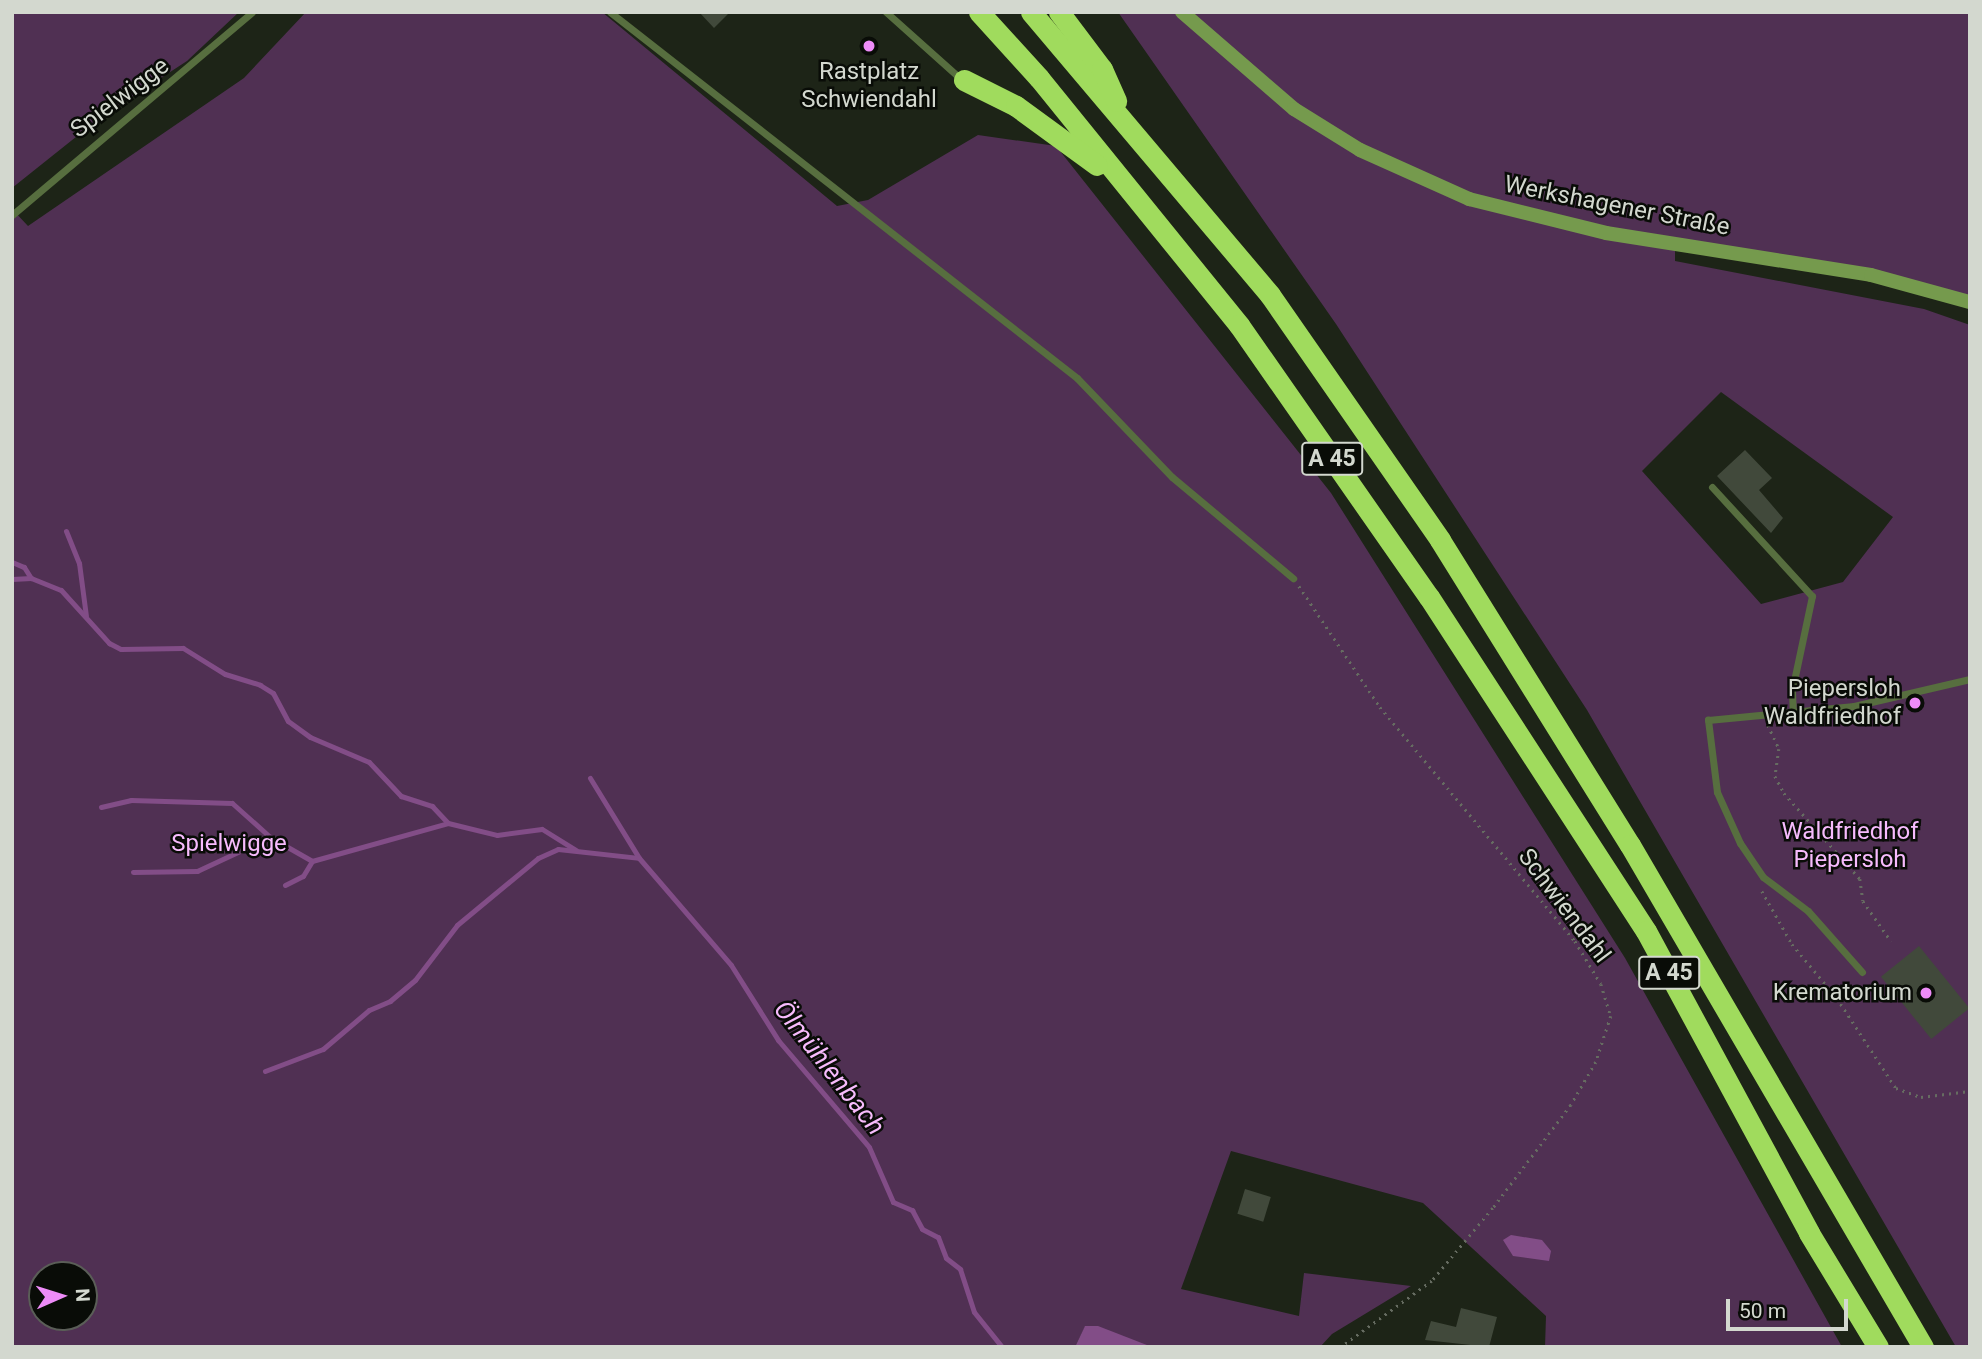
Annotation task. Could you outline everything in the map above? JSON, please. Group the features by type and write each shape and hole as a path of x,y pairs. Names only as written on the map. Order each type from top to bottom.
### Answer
{"highway":[{"name":"A 45","path":"979,12 1141,204 1239,326 1421,585 1646,931 1809,1233 1878,1347"},
{"name":"A 45","path":"1031,12 1270,295 1440,540 1630,845 1923,1347"},
{"path":"1059,12 1102,69 1124,119"},
{"path":"964,80 1016,106 1075,146 1141,204"},
{"path":"1885,1282 1936,1347"}],"main road":[{"name":"Werkshagener Straße","path":"1182,12 1294,109 1360,150 1469,199 1606,233 1871,275 1970,302"}],"lane":[{"name":"Spielwigge","path":"12,215 251,12"},
{"path":"610,12 1077,378 1172,477 1293,578"},
{"path":"886,12 948,72 964,80"},
{"path":"1712,487 1812,596 1792,690 1793,714"},
{"path":"1862,972 1808,911 1763,877 1717,792 1708,720 1793,714 1970,679"}],"path":[{"name":"Schwiendahl","path":"1293,578 1380,707 1575,941 1601,984 1611,1016 1596,1062 1571,1105 1493,1208 1432,1281 1341,1347"},
{"path":"1763,716 1779,749 1775,776 1784,793 1860,879 1863,901 1891,941"},
{"path":"1758,883 1792,944 1837,999 1896,1088 1921,1097 1970,1091"}],"green space":[{"path":"12,12 239,12 187,61 101,117 12,188"},
{"path":"306,12 602,12 837,206 868,200 978,135 1056,146 1331,493 1625,958 1842,1347 1545,1347 1546,1316 1423,1203 1231,1151 1181,1289 1299,1316 1304,1273 1411,1286 1332,1334 1320,1347 1152,1347 1085,1327 1075,1347 12,1347 12,209 28,226 244,78"},
{"name":"Waldfriedhof Piepersloh","path":"1118,12 1970,12 1970,302 1962,296 1675,249 1675,261 1924,309 1970,325 1970,1347 1956,1347 1587,710 1336,324","holes":["1721,392 1893,517 1843,582 1761,604 1642,471"]}],"shaded area":[{"path":"1511,1235 1542,1240 1551,1251 1549,1261 1513,1256 1503,1240"},
{"path":"1085,1326 1098,1326 1152,1347 1075,1347"}],"building":[{"path":"699,12 730,12 714,28"},
{"path":"1745,450 1772,478 1759,490 1783,518 1771,533 1717,476"},
{"name":"Krematorium","path":"1919,946 1969,1008 1931,1039 1881,977"},
{"path":"1245,1189 1271,1197 1263,1222 1237,1214"},
{"path":"1461,1308 1497,1317 1489,1347 1425,1340 1431,1321 1456,1327"}],"waterway":[{"path":"66,531 79,563 86,616"},
{"path":"12,562 24,567 31,578"},
{"path":"12,579 31,578 61,590 109,643 121,649 183,648 225,674 260,685 273,693 288,721 310,737 369,762 401,796 432,806 448,823 497,835 542,829 576,850"},
{"path":"590,778 639,858"},
{"path":"101,807 131,800 232,803 270,837 312,861 448,823"},
{"path":"133,872 197,871 270,837"},
{"name":"Ölmühlenbach","path":"265,1071 323,1049 369,1010 390,1001 415,980 457,925 538,858 558,849 639,858 731,965 778,1040 869,1147 893,1202 912,1210 922,1229 938,1237 946,1258 960,1269 974,1312 1002,1347"},
{"path":"285,885 303,876 312,861"}],"place":[{"name":"Rastplatz Schwiendahl","path":"869,46"},
{"name":"Piepersloh Waldfriedhof","path":"1915,703"},
{"name":"Krematorium","path":"1926,993"}]}
